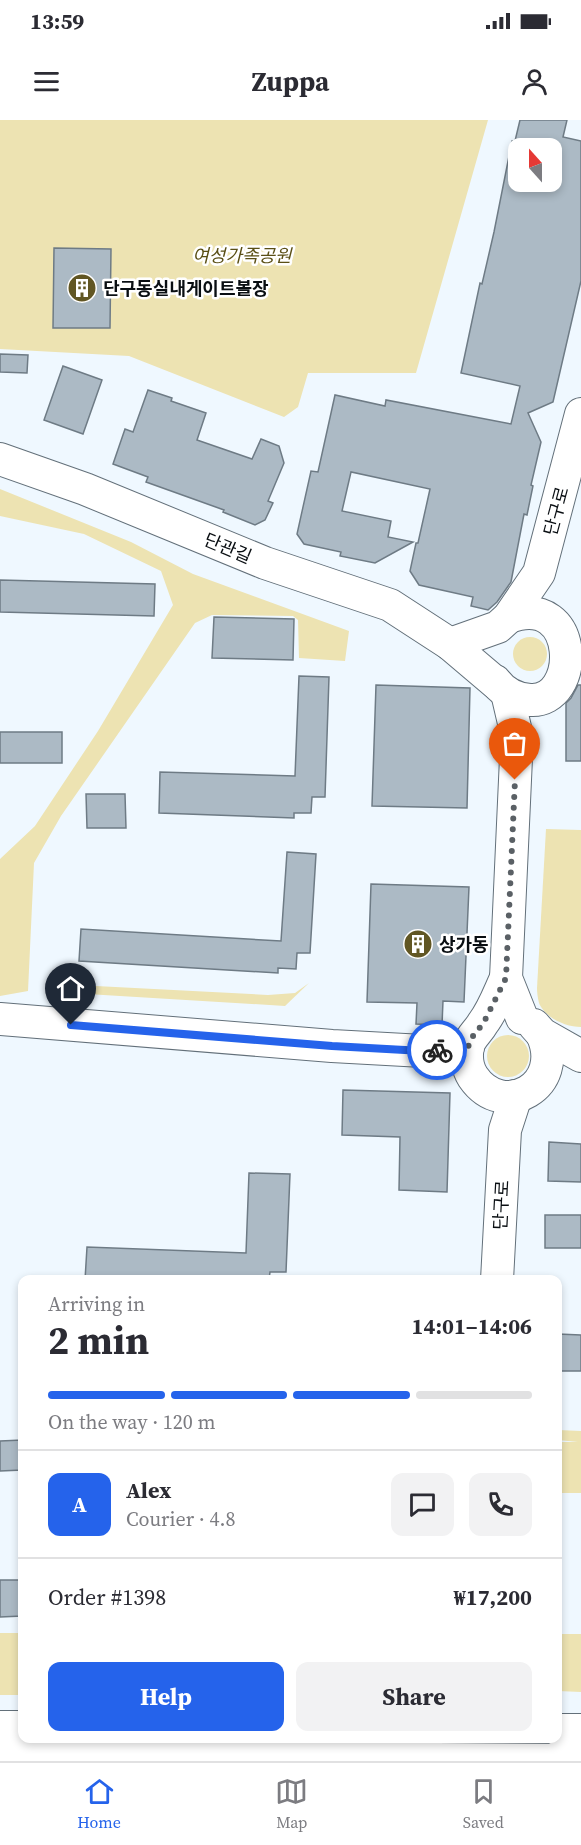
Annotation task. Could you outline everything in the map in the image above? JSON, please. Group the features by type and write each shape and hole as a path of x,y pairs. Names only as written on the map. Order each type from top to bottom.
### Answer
{"street":[{"name":"단구로","path":"539,573 581,414"},
{"name":"단관길","path":"0,459 85,489 265,563 390,605 450,644 501,688"},
{"path":"486,1067 506,978 517,736 501,688 489,670 487,655 490,640 539,573 568,632 575,651 574,665 566,683 517,736"},
{"path":"450,644 531,613 568,632"},
{"path":"501,688 525,700 534,700 566,683"},
{"path":"0,1019 332,1046 423,1051 486,1067 529,1091 539,1083 546,1071 549,1059 547,1046 532,1026 506,978"},
{"path":"486,1067 495,1017 509,1016 532,1026 581,1056"},
{"path":"546,1071 581,1056"},
{"name":"단구로","path":"486,1067 505,1130 497,1275"},
{"path":"0,1727 18,1727"},
{"path":"562,1730 581,1730"},
{"path":"0,1756 469,1749 581,1760"}],"green space":[{"name":"여성가족공원","path":"0,120 488,120 416,373 308,373 298,407 284,417 129,356 0,349"},
{"path":"0,489 131,542 193,574 349,631 345,661 299,658 298,620 293,616 212,615 195,623 61,816 34,863 28,991 0,996 0,859 35,826 98,731 173,605 161,571 84,534 0,516"},
{"path":"530,637 542,642 547,654 542,666 530,671 518,666 513,654 518,642"},
{"path":"546,829 581,830 581,1027 563,1023 551,1017 542,1008 538,998"},
{"path":"309,983 285,1006 54,992 57,984 268,995 295,993"},
{"path":"508,1035 523,1041 529,1056 523,1071 508,1077 493,1071 487,1056 493,1041"},
{"path":"562,1430 581,1431 581,1493 562,1493 562,1442 578,1442 562,1440"},
{"path":"0,1633 18,1633 18,1695 0,1695"},
{"path":"562,1634 581,1634 581,1692 562,1691"}],"building":[{"path":"520,120 567,120 563,137 581,141 581,281 553,402 528,413 541,442 531,485 533,486 527,515 524,514 511,582 497,602 488,610 471,606 473,597 419,585 410,571 430,489 351,472 342,511 391,521 388,537 413,542 375,563 340,556 341,552 304,544 297,534 311,471 318,472 335,395 385,406 386,400 511,424 520,386 461,373 480,283 482,284 508,161 508,192 562,192 562,138 516,138"},
{"name":"단구동실내게이트볼장","path":"54,248 111,249 110,328 53,328"},
{"path":"0,354 28,355 27,373 0,372"},
{"path":"63,366 102,380 83,434 44,420"},
{"path":"148,390 206,413 197,440 252,459 261,439 279,446 284,463 268,501 273,503 265,520 255,525 223,512 224,510 146,482 148,477 113,464 125,429 133,432"},
{"path":"0,580 155,584 154,616 0,612"},
{"path":"214,617 294,619 293,660 212,658"},
{"path":"299,676 329,677 325,797 312,797 311,813 294,813 294,818 159,813 160,772 295,776"},
{"path":"376,685 470,688 467,808 372,806"},
{"path":"578,685 581,685 581,761 566,761 566,703"},
{"path":"0,732 62,732 62,763 0,763"},
{"path":"86,794 125,794 126,828 87,828"},
{"path":"287,852 316,854 310,953 297,953 296,969 278,968 278,973 79,961 81,929 281,941"},
{"name":"상가동","path":"371,884 469,887 464,1002 443,1001 442,1025 416,1024 417,1003 367,1002"},
{"path":"343,1090 450,1093 447,1192 399,1190 400,1137 342,1135"},
{"path":"549,1142 581,1144 581,1182 548,1181"},
{"path":"249,1173 290,1174 286,1272 270,1272 270,1275 85,1275 87,1247 246,1253"},
{"path":"545,1215 581,1215 581,1248 545,1248"},
{"path":"562,1334 581,1335 581,1371 562,1371"},
{"path":"18,1440 18,1470 0,1471 0,1441"},
{"path":"0,1580 18,1580 18,1616 0,1617"}],"way so far":[{"path":"437,1050 468,1047 474,1034 483,1024 506,978 515,780"}],"place":[{"name":"단구동실내게이트볼장","path":"82,288"},
{"name":"상가동","path":"418,944"}],"route":[{"path":"71,1025 332,1046 437,1050"}]}
